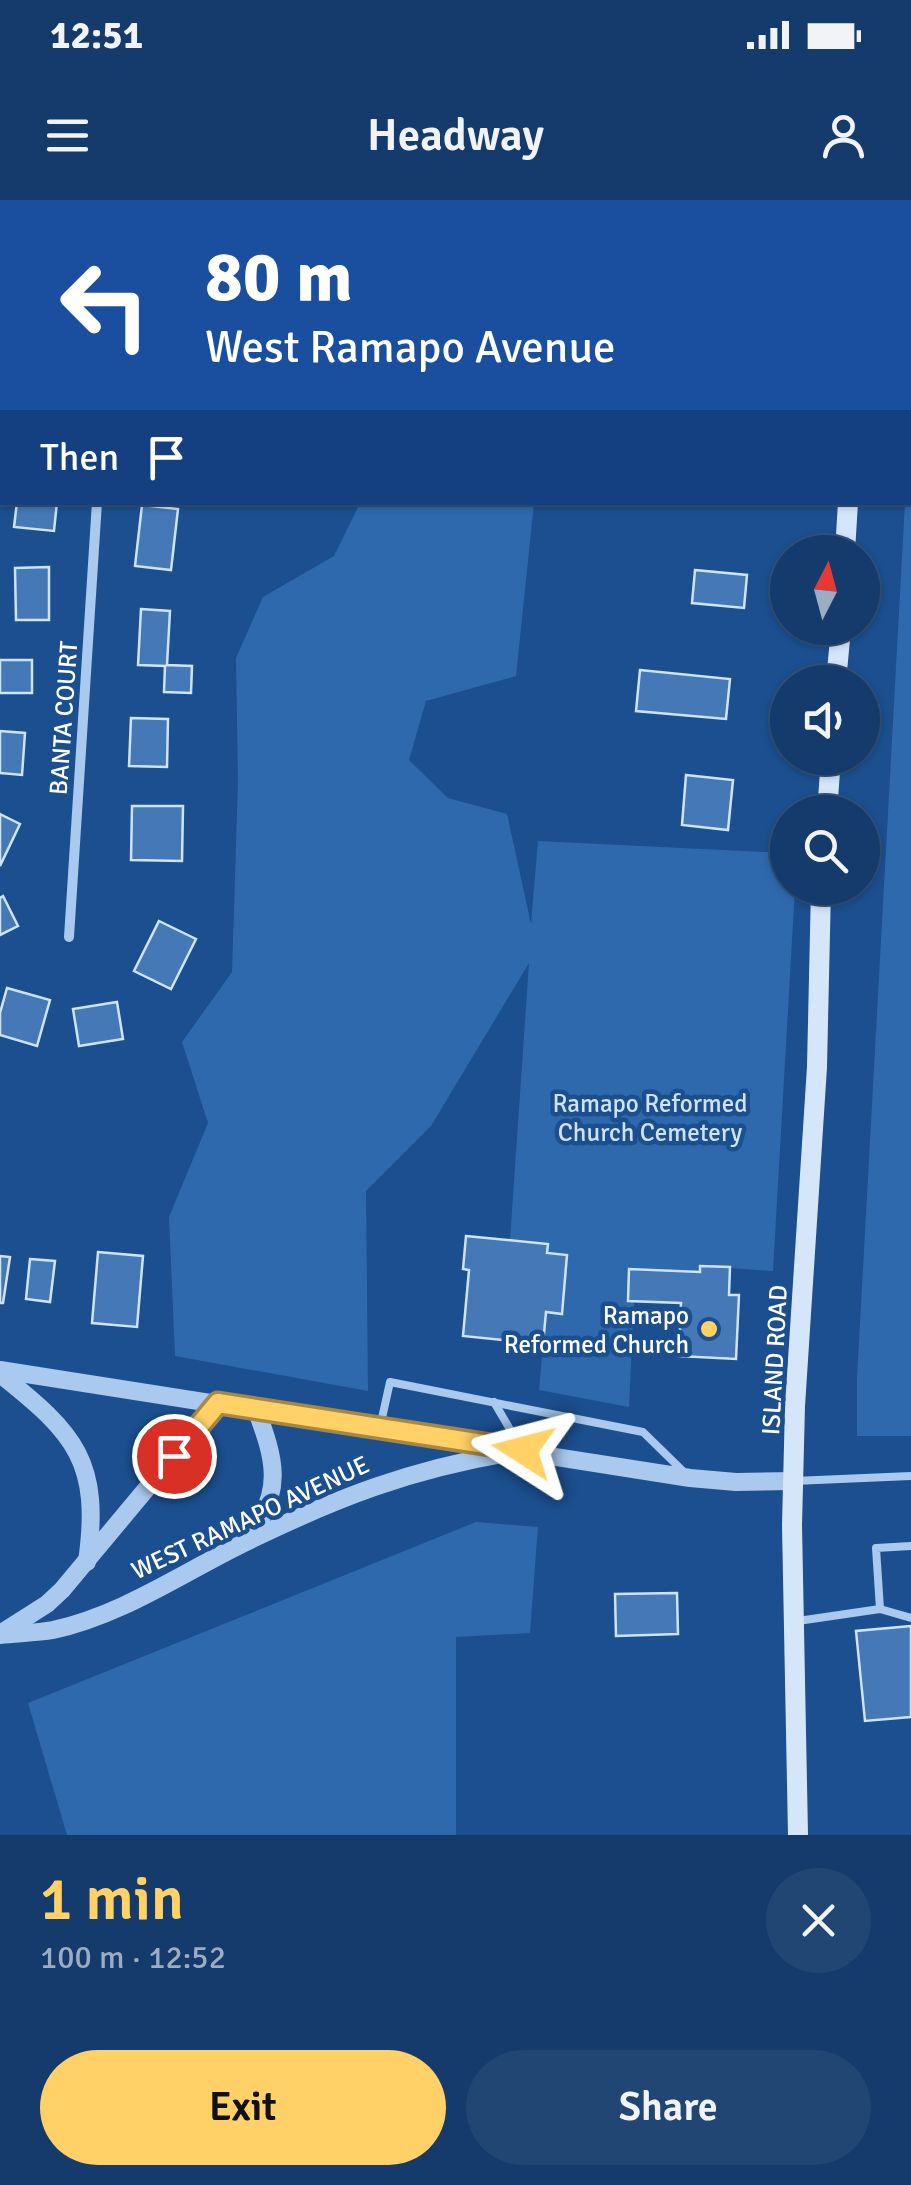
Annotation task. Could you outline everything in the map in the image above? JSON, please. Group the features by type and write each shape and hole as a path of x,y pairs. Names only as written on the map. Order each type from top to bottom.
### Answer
{"main road":[{"path":"846,535 848,505"},
{"name":"ISLAND ROAD","path":"798,1835 795,1406 817,1067 821,905"}],"street":[{"name":"BANTA COURT","path":"69,937 98,505"},
{"path":"0,1372 690,1478 794,1481"},
{"path":"0,1372 48,1414 81,1458 92,1510 87,1562"},
{"name":"WEST RAMAPO AVENUE","path":"0,1634 47,1604 87,1562 218,1403"},
{"path":"246,1542 262,1520 274,1480 271,1451 256,1409"},
{"name":"WEST RAMAPO AVENUE","path":"0,1634 52,1630 82,1621 166,1584 246,1542 392,1478 523,1450"}],"lane":[{"path":"379,1428 390,1382 643,1432 690,1478"},
{"path":"494,1402 523,1450"},
{"path":"794,1481 911,1476"},
{"path":"880,1609 876,1548 911,1546"},
{"path":"794,1622 880,1609 911,1618"}],"green space":[{"name":"Ramapo Reformed Church Cemetery","path":"359,505 534,505 516,676 426,701 409,760 448,798 507,814 531,924 538,841 770,852 770,905 794,905 773,1271 701,1266 700,1272 629,1269 628,1300 634,1301 629,1407 539,1390 546,1312 562,1313 567,1256 547,1253 547,1244 510,1240 529,963 431,1126 366,1191 368,1391 175,1356 169,1217 208,1123 182,1042 232,972 238,782 236,658 263,597 334,556"},
{"path":"905,505 911,505 911,1436 857,1436"},
{"path":"476,1522 538,1527 530,1633 456,1637 456,1835 67,1835 28,1703"}],"building":[{"path":"17,505 57,505 54,531 14,527"},
{"path":"142,505 178,509 171,570 135,566"},
{"path":"49,567 49,620 16,620 15,568"},
{"path":"695,570 747,575 744,608 692,603"},
{"path":"141,609 170,611 167,665 192,666 191,693 164,692 165,666 138,665"},
{"path":"0,660 32,660 32,693 0,693"},
{"path":"640,670 730,679 726,719 636,711"},
{"path":"131,718 168,719 167,767 129,766"},
{"path":"0,731 25,733 22,775 0,773"},
{"path":"686,775 733,780 728,830 682,825"},
{"path":"132,806 183,806 182,861 131,860"},
{"path":"0,814 20,824 0,866"},
{"path":"3,896 18,926 0,935 0,898"},
{"path":"159,921 196,939 171,989 134,971"},
{"path":"7,988 50,1000 37,1046 0,1035 0,1013"},
{"path":"117,1002 123,1039 79,1046 73,1009"},
{"path":"466,1236 548,1244 547,1253 567,1255 562,1314 546,1312 543,1344 463,1336 469,1270 463,1269"},
{"path":"98,1252 143,1256 137,1327 92,1323"},
{"path":"0,1256 10,1257 3,1303 0,1303"},
{"path":"30,1259 55,1261 50,1302 26,1299"},
{"name":"Ramapo Reformed Church","path":"700,1266 730,1267 729,1295 739,1295 736,1359 679,1356 681,1303 628,1301 629,1269 700,1272"},
{"path":"677,1593 678,1634 616,1636 615,1594"},
{"path":"911,1626 911,1717 865,1721 856,1631"}],"place":[{"name":"Ramapo Reformed Church","path":"709,1329"}],"route":[{"path":"174,1456 218,1403 523,1450"}]}
